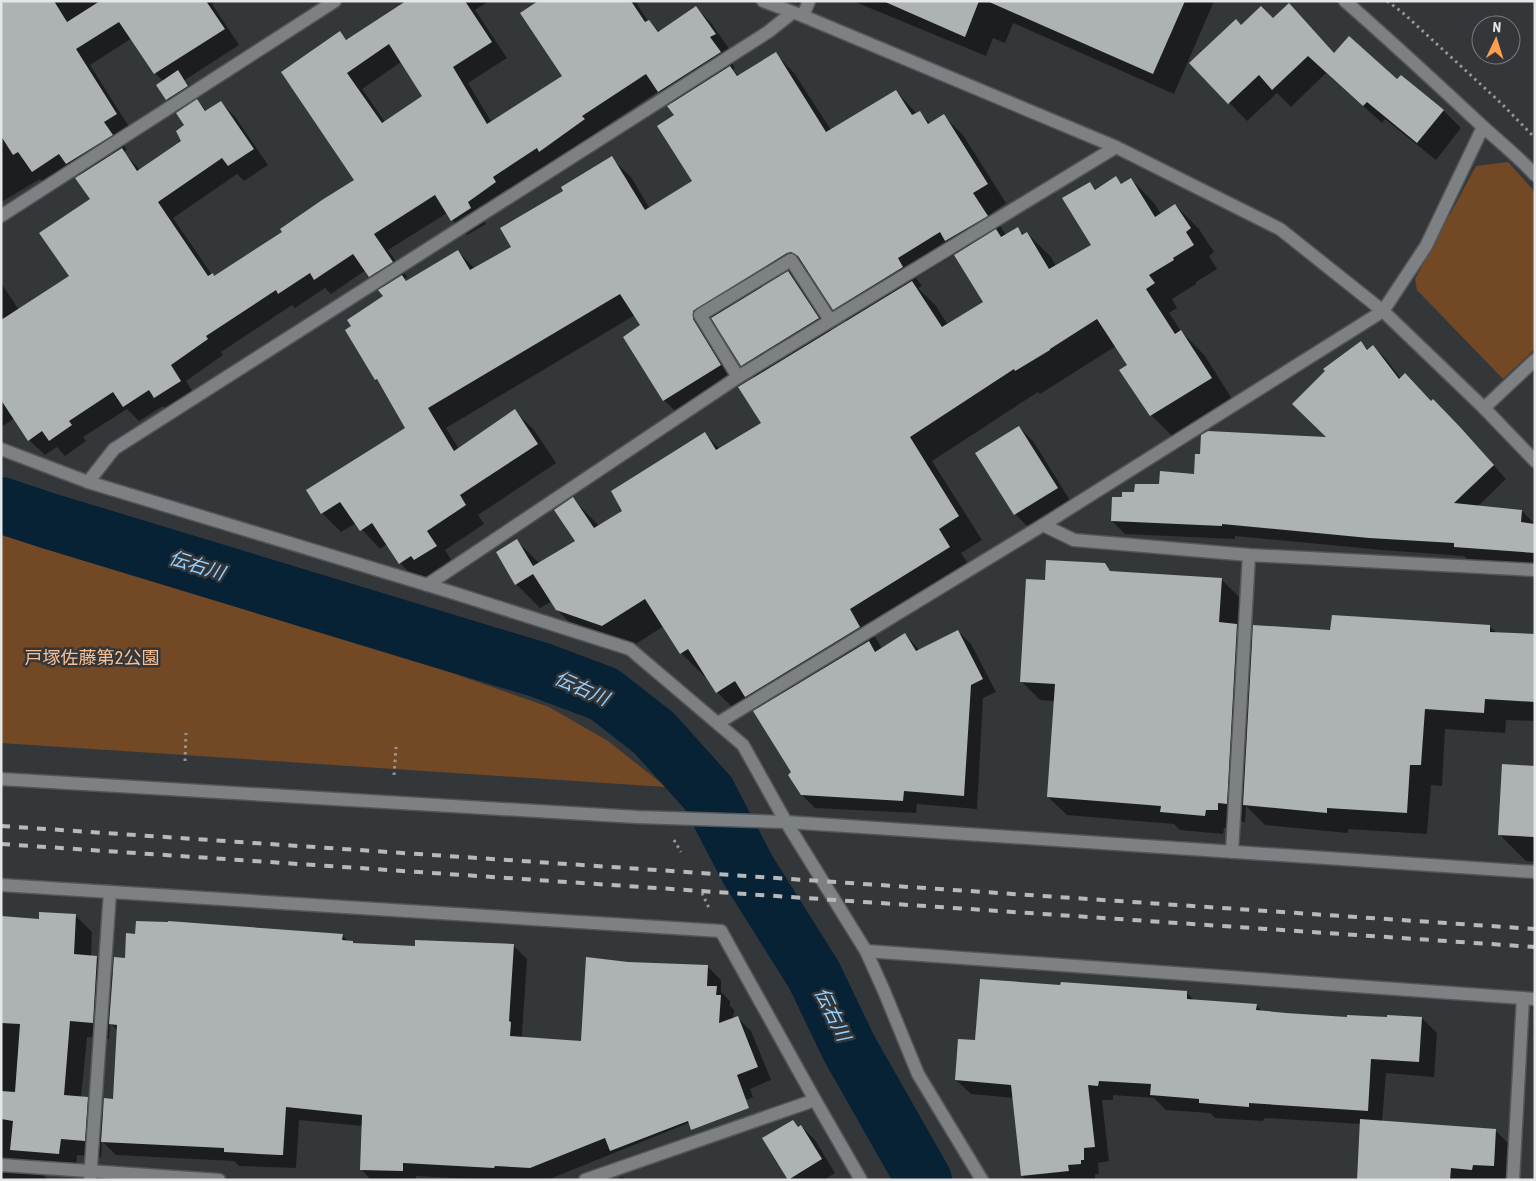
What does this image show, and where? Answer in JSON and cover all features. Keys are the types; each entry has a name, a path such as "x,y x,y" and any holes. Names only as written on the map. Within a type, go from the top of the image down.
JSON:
{"street":[{"path":"1,216 335,1"},
{"path":"763,1 1116,147 1280,229 1383,311 1484,408 1535,462"},
{"path":"88,482 114,449 768,32 798,15 809,1"},
{"path":"1345,1 1525,163 1535,175"},
{"path":"718,723 1043,525 1383,311 1426,246 1483,127"},
{"path":"427,585 738,377 1116,147"},
{"path":"738,377 700,315 792,260 830,320"},
{"path":"1484,408 1535,360"},
{"path":"1,449 88,482 630,649 743,745 786,822 866,952 918,1074 982,1180"},
{"path":"1043,525 1074,540 1249,555 1535,570"},
{"path":"1232,852 1249,555"},
{"path":"1,779 685,818 786,822 1535,872"},
{"path":"1,885 721,931 861,1180"},
{"path":"91,1176 110,892"},
{"path":"866,952 1529,998 1513,1180"},
{"path":"585,1180 815,1100"},
{"path":"1,1165 91,1176 219,1180"}],"path":[{"path":"1387,1 1402,12 1502,104 1535,138"},
{"path":"185,761 186,733"},
{"path":"394,775 396,748"}],"green space":[{"path":"1508,162 1535,192 1535,349 1503,379 1417,290 1415,279 1476,166"},
{"name":"戸塚佐藤第2公園","path":"1,535 452,673 549,707 608,741 666,787 1,743"}],"building":[{"path":"1,1 54,1 67,22 100,1 206,1 225,29 154,74 119,22 76,49 117,114 104,122 113,135 66,164 59,154 32,172 18,152 13,155 1,136"},
{"path":"406,1 465,1 492,42 453,67 487,124 562,76 520,13 538,1 631,1 645,22 649,20 658,32 696,6 716,34 710,37 721,52 658,92 646,74 582,116 585,119 539,152 537,148 493,177 496,182 468,202 471,208 451,221 435,195 374,234 393,262 369,277 353,254 314,280 310,273 278,294 276,290 206,336 208,339 171,365 181,381 154,398 149,390 123,407 113,392 69,421 72,425 49,441 42,431 28,441 1,400 1,320 69,276 39,233 90,199 75,178 122,148 137,171 181,141 176,131 184,125 176,113 197,99 205,111 221,101 254,149 228,166 222,158 158,202 208,276 213,273 214,276 282,232 280,229 354,180 281,72 340,31 346,40","holes":["389,44 422,96 382,123 347,73"]},
{"path":"883,1 979,1 965,37"},
{"path":"987,1 1185,1 1153,74"},
{"path":"1289,3 1334,53 1349,36 1397,79 1401,75 1444,110 1417,143 1367,102 1363,106 1308,56 1272,90 1259,75 1228,104 1189,63 1236,19 1241,25 1261,6 1273,18"},
{"path":"776,52 826,132 896,90 912,115 920,111 928,124 944,114 988,184 973,193 988,216 945,241 940,232 898,258 903,267 833,310 798,256 791,252 787,253 693,311 693,319 721,365 663,401 623,337 640,325 620,294 428,408 454,451 515,409 538,444 460,495 466,505 427,531 437,546 414,560 411,556 399,564 372,523 360,531 340,502 321,514 306,490 405,428 377,379 375,380 345,330 351,326 347,320 383,296 378,290 402,275 406,281 458,250 470,270 511,247 500,228 563,191 561,187 612,156 645,210 692,181 657,126 674,115 667,106 730,66 737,76"},
{"path":"178,70 188,86 166,100 156,85"},
{"path":"1116,176 1121,184 1131,178 1155,217 1175,204 1191,228 1186,232 1194,245 1149,275 1155,283 1146,289 1175,334 1181,330 1212,378 1150,416 1119,370 1127,365 1097,319 1050,350 1015,371 1014,369 910,437 959,516 939,529 950,547 850,609 860,627 745,697 735,681 716,693 688,649 680,654 645,599 602,626 556,610 533,574 515,585 496,552 517,539 533,566 575,541 554,510 573,497 594,528 622,511 611,491 705,432 716,450 761,423 738,387 912,281 942,327 983,302 954,255 996,229 1001,237 1018,227 1022,235 1027,232 1049,269 1091,245 1062,198 1090,182 1095,190"},
{"path":"788,271 819,318 741,366 711,318"},
{"path":"1361,341 1367,350 1373,345 1399,379 1405,373 1431,401 1433,399 1494,465 1454,503 1522,510 1521,522 1535,524 1535,553 1454,547 1454,543 1369,538 1222,524 1222,526 1111,521 1112,497 1122,497 1122,492 1134,492 1135,484 1159,484 1160,471 1194,474 1195,454 1200,454 1201,435 1208,431 1326,437 1292,404 1325,371 1323,369"},
{"path":"1019,426 1058,488 1014,515 975,453"},
{"path":"1046,560 1105,563 1110,571 1222,578 1219,622 1237,624 1227,804 1218,803 1218,810 1206,810 1205,816 1160,812 1161,806 1047,797 1055,684 1020,682 1026,579 1045,580"},
{"path":"1332,615 1490,625 1490,632 1535,634 1535,702 1485,699 1484,713 1425,709 1421,765 1410,765 1407,813 1327,808 1327,813 1243,805 1253,625 1330,630"},
{"path":"958,630 983,679 971,685 964,796 904,791 903,801 801,795 788,775 791,772 753,711 869,641 875,652 905,633 916,651"},
{"path":"1502,764 1535,766 1535,837 1498,835"},
{"path":"39,912 76,914 74,954 97,956 93,1023 70,1021 64,1095 88,1097 85,1141 61,1139 59,1154 10,1150 13,1121 1,1119 1,1091 15,1092 20,1024 1,1023 1,916 39,919"},
{"path":"136,921 168,921 343,934 342,940 353,941 353,943 415,946 415,940 514,944 509,1021 511,1022 510,1036 581,1041 586,957 628,962 708,965 707,986 717,986 716,995 721,995 719,1023 738,1016 758,1067 737,1075 749,1108 691,1130 688,1121 610,1151 605,1138 530,1168 403,1163 403,1171 360,1170 362,1115 286,1107 283,1155 224,1152 224,1148 101,1142 104,1098 113,1099 117,1025 109,1024 114,957 125,958 126,933 135,934"},
{"path":"980,979 1060,985 1061,982 1187,991 1187,999 1257,1004 1256,1010 1286,1013 1347,1017 1347,1015 1387,1017 1387,1015 1422,1017 1419,1062 1371,1059 1368,1111 1249,1103 1249,1107 1199,1103 1199,1099 1150,1095 1151,1084 1099,1081 1098,1086 1088,1085 1095,1147 1084,1148 1084,1160 1081,1160 1081,1164 1068,1165 1069,1171 1021,1176 1011,1085 955,1080 958,1039 975,1040"},
{"path":"1360,1119 1496,1129 1494,1166 1473,1165 1472,1170 1451,1168 1450,1180 1357,1180"},
{"path":"793,1120 798,1127 801,1125 822,1159 788,1180 762,1138"}],"waterway":[{"name":"伝右川","path":"1,505 540,670 604,694 654,733 708,793 748,870 814,975 849,1048 924,1180"},
{"path":"42,539 49,521"}],"railway":[{"path":"1,826 1535,929"},
{"path":"1,844 1535,947"}]}
